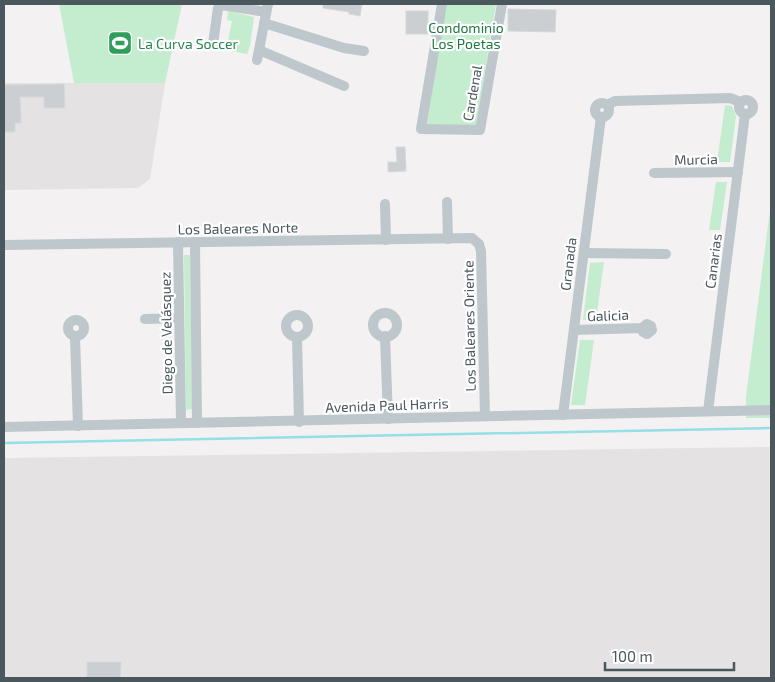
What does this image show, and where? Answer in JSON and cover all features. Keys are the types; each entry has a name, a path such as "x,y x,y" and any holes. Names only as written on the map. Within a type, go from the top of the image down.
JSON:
{"street":[{"name":"Cardenal","path":"442,4 421,129 480,130 502,4"},
{"path":"213,44 218,8 221,5 267,8 258,55 344,86"},
{"path":"264,23 344,48 364,51"},
{"name":"Granada","path":"563,415 601,117 595,113 596,106 603,103 607,105 616,101 730,98 740,102"},
{"name":"Canarias","path":"708,412 745,114 739,108 740,102"},
{"name":"Murcia","path":"654,173 738,172"},
{"path":"447,202 448,240"},
{"path":"385,204 386,240"},
{"name":"Los Baleares Norte","path":"4,245 448,240 472,238"},
{"name":"Los Baleares Oriente","path":"472,238 479,244 481,251 485,416"},
{"name":"Diego de Velásquez","path":"178,242 181,424"},
{"path":"195,242 197,423"},
{"path":"584,253 666,254"},
{"path":"145,319 179,318"},
{"name":"Galicia","path":"574,330 642,328"},
{"path":"385,336 388,419"},
{"path":"76,337 78,426"},
{"path":"297,337 299,422"},
{"name":"Avenida Paul Harris","path":"4,427 299,422 771,410"}],"shaded area":[{"path":"4,83 165,83 150,179 138,188 4,190"},
{"path":"771,447 771,678 4,678 4,458"}],"green space":[{"name":"La Curva Soccer","path":"59,4 182,4 165,83 74,83"},
{"name":"Condominio Los Poetas","path":"446,4 496,4 476,125 427,125"},
{"path":"228,11 254,17 247,54 226,50 232,21 227,20"},
{"path":"725,105 732,106 736,116 730,162 717,162"},
{"path":"716,182 727,182 720,230 709,230"},
{"path":"771,202 771,418 746,418 746,397"},
{"path":"184,255 190,255 192,409 186,410"},
{"path":"604,262 596,320 583,320 590,263"},
{"path":"580,340 594,340 585,405 571,405"}],"building":[{"path":"323,4 362,4 360,16 349,14 349,12 323,8"},
{"path":"508,9 556,10 555,32 508,31"},
{"path":"406,11 428,11 428,34 406,34"},
{"path":"64,84 65,108 44,108 44,97 20,97 21,123 15,123 15,132 4,132 4,85"},
{"path":"396,147 405,147 406,171 388,172 388,162 397,162"},
{"path":"87,662 121,662 120,678 87,678"}],"waterway":[{"path":"4,443 771,428"}],"place":[{"name":"La Curva Soccer","path":"120,43"}]}
